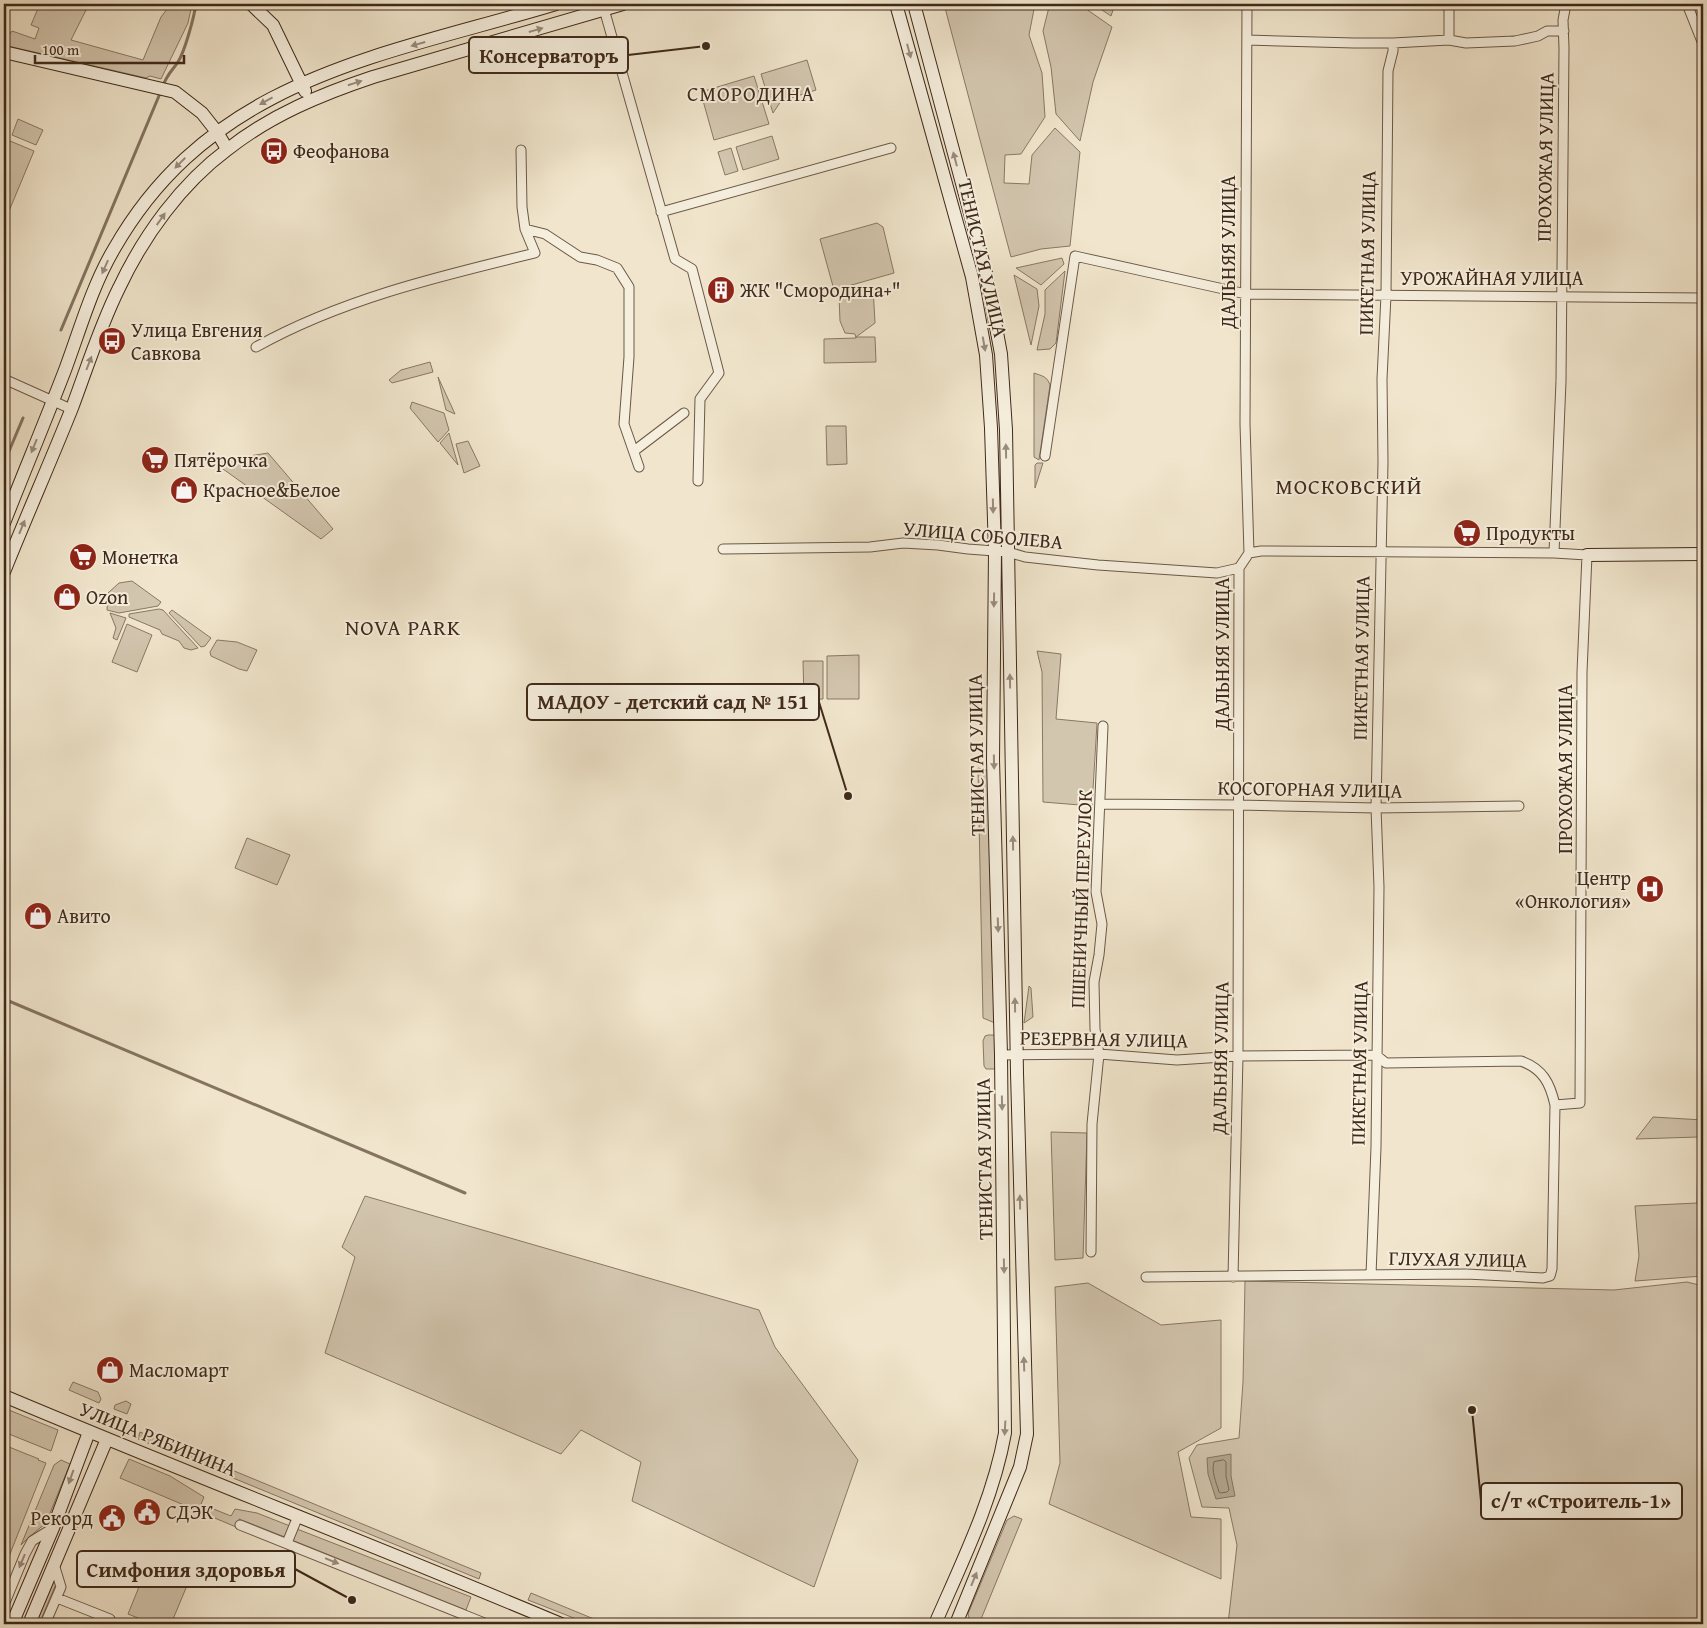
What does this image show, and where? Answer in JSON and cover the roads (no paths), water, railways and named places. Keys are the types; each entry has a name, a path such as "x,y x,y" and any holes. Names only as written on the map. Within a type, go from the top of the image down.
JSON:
{"main road":[{"path":"251,4 273,25 310,100"},
{"path":"4,523 94,292 113,251 147,200 167,176 192,151 240,115 302,83 355,62 556,4"},
{"path":"4,572 119,288 143,245 180,194 227,149 257,129 310,100 373,77 623,4"},
{"name":"ТЕНИСТАЯ УЛИЦА","path":"896,4 972,277 986,355 992,428 995,551 993,760 1001,1055 1005,1433 1001,1457 982,1513 935,1624"},
{"name":"ТЕНИСТАЯ УЛИЦА","path":"914,4 986,273 1001,354 1006,430 1016,1054 1027,1434 1020,1467 956,1624"},
{"path":"4,52 175,92 202,114 217,132 227,149"},
{"path":"1587,555 1703,554"},
{"name":"УЛИЦА РЯБИНИНА","path":"4,1396 561,1624"},
{"path":"12,1624 89,1432"},
{"path":"29,1624 107,1439"}],"street":[{"name":"ДАЛЬНЯЯ УЛИЦА","path":"1233,1277 1238,1056 1239,568 1249,553 1244,424 1247,4"},
{"path":"1449,4 1449,40"},
{"name":"ПРОХОЖАЯ УЛИЦА","path":"1554,553 1561,381 1563,20 1566,4"},
{"path":"1686,4 1703,44"},
{"path":"604,9 674,258 692,268 720,373 700,399 698,481"},
{"path":"1247,40 1393,43 1449,40 1466,43 1515,40 1538,36 1547,31 1564,30"},
{"name":"ПИКЕТНАЯ УЛИЦА","path":"1371,1275 1376,1147 1379,887 1376,808 1383,462 1382,379 1386,295 1388,70 1393,43"},
{"path":"661,212 891,148"},
{"path":"256,347 291,328 359,301 535,253 525,229 522,207 521,150"},
{"path":"525,229 545,234 580,257 597,260 617,268 629,287 629,357 624,424 639,467"},
{"name":"УРОЖАЙНАЯ УЛИЦА","path":"1045,456 1074,256 1246,294 1703,298"},
{"path":"4,379 71,409"},
{"path":"634,451 684,414"},
{"name":"УЛИЦА СОБОЛЕВА","path":"723,549 870,547 903,543 1008,552 1025,557 1098,564 1217,573 1239,568"},
{"path":"1249,553 1261,550 1587,555"},
{"name":"ПРОХОЖАЯ УЛИЦА","path":"1556,1105 1580,1103 1582,672 1587,555"},
{"name":"ПШЕНИЧНЫЙ ПЕРЕУЛОК","path":"1091,1252 1092,1124 1099,1054 1095,1029 1094,982 1102,924 1096,892 1103,726"},
{"name":"КОСОГОРНАЯ УЛИЦА","path":"1101,804 1376,808 1519,806"},
{"name":"РЕЗЕРВНАЯ УЛИЦА","path":"1001,1055 1099,1054 1177,1060 1238,1056 1376,1056 1386,1063 1521,1061 1533,1065"},
{"name":"ГЛУХАЯ УЛИЦА","path":"1146,1277 1466,1274 1543,1278 1550,1276 1552,1269 1556,1105 1552,1090 1533,1065"},
{"path":"287,1543 298,1516"},
{"path":"240,1525 486,1624"},
{"path":"4,1605 32,1541 52,1528"},
{"path":"45,1624 60,1587 54,1564"},
{"path":"57,1598 110,1619"}],"water":[{"path":"1231,1454 1231,1476 1235,1496 1216,1499 1208,1474 1207,1458"}],"waterway":[{"path":"163,86 183,50 196,4"},
{"path":"61,330 161,91"},
{"path":"4,463 23,418"},
{"path":"4,999 465,1193"}],"place":[{"name":"Консерваторъ","path":"706,46"},
{"name":"Феофанова","path":"274,151"},
{"name":"ЖК \"Смородина+\"","path":"721,290"},
{"name":"Улица Евгения Савкова","path":"112,341"},
{"name":"Пятёрочка","path":"155,460"},
{"name":"Красное&Белое","path":"184,490"},
{"name":"Продукты","path":"1467,533"},
{"name":"Монетка","path":"83,557"},
{"name":"Ozon","path":"67,597"},
{"name":"МАДОУ - детский сад № 151","path":"848,796"},
{"name":"Центр «Онкология»","path":"1650,889"},
{"name":"Авито","path":"38,916"},
{"name":"Масломарт","path":"110,1370"},
{"name":"с/т «Строитель-1»","path":"1472,1410"},
{"name":"СДЭК","path":"147,1512"},
{"name":"Рекорд","path":"112,1518"},
{"name":"Симфония здоровья","path":"352,1600"}],"district":[{"name":"СМОРОДИНА","path":"751,94"},
{"name":"МОСКОВСКИЙ","path":"1349,486"},
{"name":"NOVA PARK","path":"403,627"}]}
